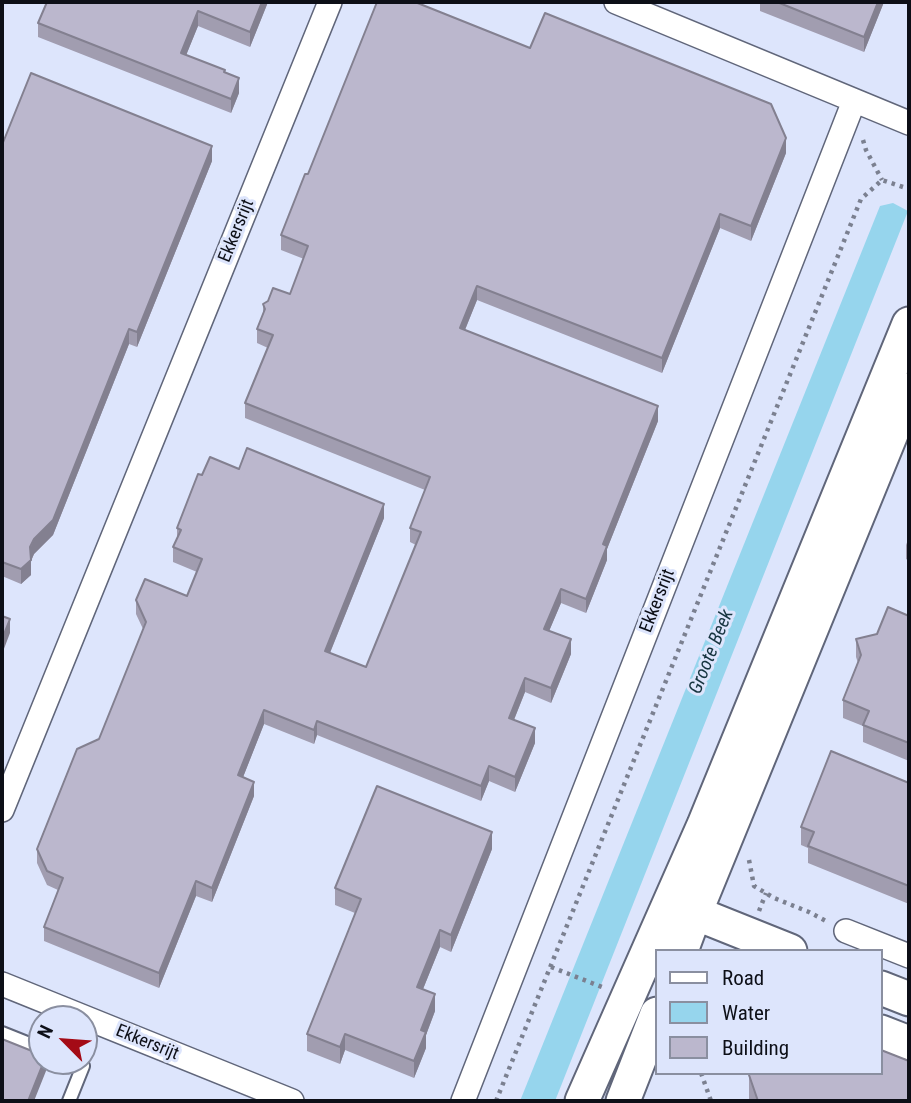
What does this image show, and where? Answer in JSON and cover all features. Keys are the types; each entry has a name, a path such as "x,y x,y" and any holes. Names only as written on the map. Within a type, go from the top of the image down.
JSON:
{"main road":[{"path":"582,1101 704,825 909,324"},
{"path":"681,949 909,390"},
{"path":"663,919 695,913 785,949"},
{"path":"663,919 679,949"},
{"path":"883,989 909,999"},
{"path":"622,1101 656,1016"},
{"path":"883,1033 909,1043"}],"street":[{"name":"Ekkersrijt","path":"2,810 330,2"},
{"path":"616,2 909,123"},
{"name":"Ekkersrijt","path":"463,1101 854,101"},
{"path":"846,931 909,956"},
{"name":"Ekkersrijt","path":"2,984 292,1101"}],"lane":[{"path":"2,1033 28,1043"},
{"path":"69,1101 79,1075"}],"path":[{"path":"496,1101 861,198 882,180 909,189"},
{"path":"750,851 748,860 754,886 846,931"},
{"path":"551,967 607,988"},
{"path":"702,1075 711,1101"}],"water":[{"name":"Groote Beek","path":"893,203 908,211 555,1101 520,1101 880,206"}],"building":[{"path":"47,2 262,2 250,32 198,11 181,53 239,78 231,99 38,23"},
{"path":"377,2 415,2 530,48 545,13 771,104 786,138 751,226 720,214 662,358 477,286 460,328 658,406 603,544 607,546 586,599 561,589 544,629 571,639 551,688 525,678 509,718 535,728 515,777 489,766 481,786 317,721 314,730 264,710 238,775 254,782 212,888 196,881 159,973 44,927 63,878 47,871 37,849 77,749 99,739 146,622 136,600 145,579 187,596 202,559 173,547 181,530 177,528 198,474 202,475 210,457 239,469 247,448 384,504 325,651 366,667 421,532 410,528 430,477 245,403 273,335 257,329 265,309 263,304 268,301 273,288 290,294 308,246 281,235"},
{"path":"777,2 878,2 864,37"},
{"path":"31,73 212,146 137,332 129,329 53,520 34,539 30,547 31,560 21,569 2,562 2,145"},
{"path":"888,607 909,616 909,743 863,725 869,711 843,700 861,655 856,639 877,634"},
{"path":"2,616 10,619 2,639"},
{"path":"831,751 909,783 909,886 808,846 814,832 801,827"},
{"path":"377,786 492,832 451,935 440,930 417,987 435,994 421,1030 426,1032 414,1061 345,1034 340,1047 307,1034 361,899 335,888"},
{"path":"2,1039 28,1049 28,1075 38,1075 28,1101 2,1101"},
{"path":"883,1051 909,1061 909,1101 758,1101 749,1075 883,1075"}]}
